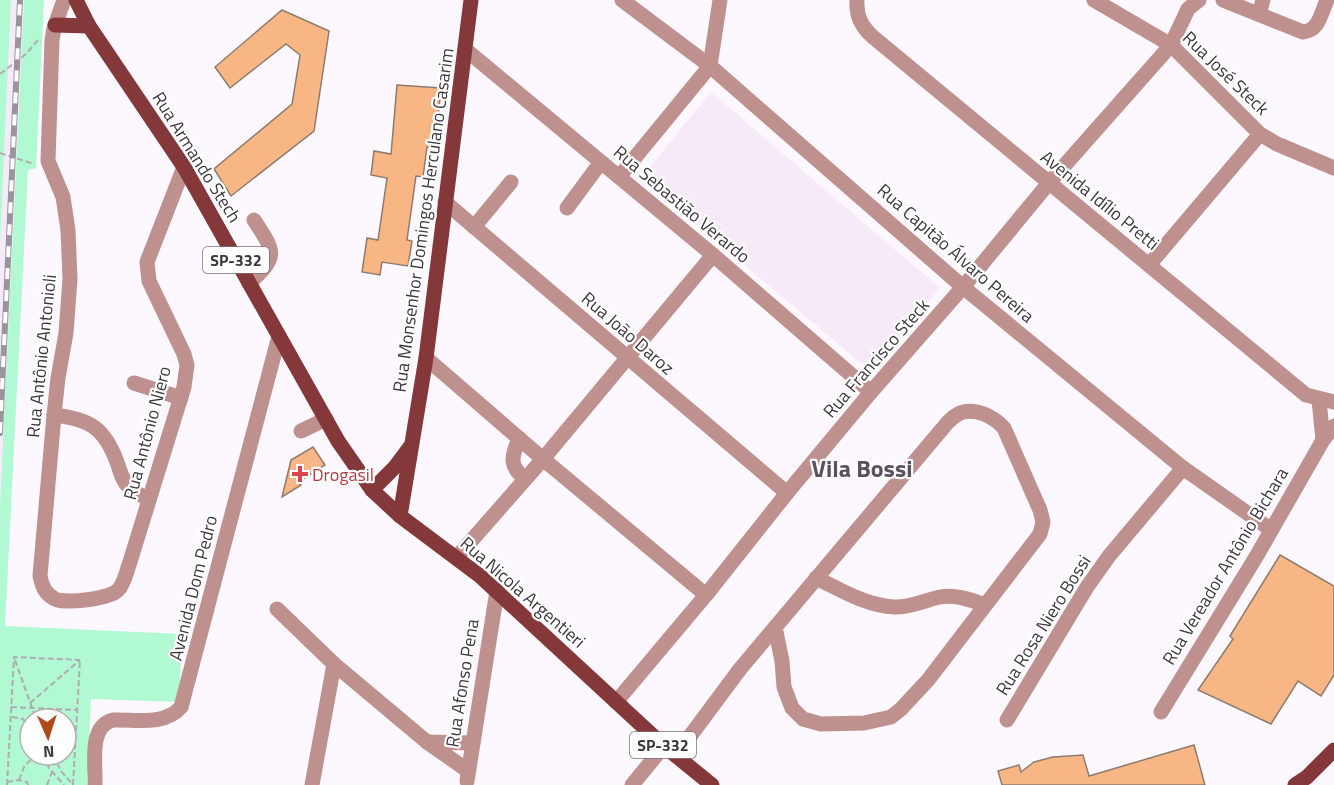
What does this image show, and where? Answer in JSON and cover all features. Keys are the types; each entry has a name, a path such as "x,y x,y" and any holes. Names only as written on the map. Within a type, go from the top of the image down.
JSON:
{"main road":[{"name":"Rua Armando Stech","path":"76,0 89,26 184,167 326,419 372,490 400,516"},
{"name":"Rua Monsenhor Domingos Herculano Casarim","path":"400,516 426,358 471,0"},
{"path":"54,26 89,26"},
{"name":"Rua Monsenhor Domingos Herculano Casarim","path":"372,490 395,467 411,444"},
{"name":"Rua Nicola Argentieri","path":"400,516 457,557 497,591 616,702"},
{"name":"SP-332","path":"616,702 712,785"},
{"path":"1295,785 1307,777 1334,750"}],"street":[{"name":"Rua Antônio Antonioli","path":"62,601 47,593 42,587 40,576 54,415 66,333 70,279 68,230 63,196 50,168 47,149 54,26 63,0"},
{"name":"Rua Capitão Álvaro Pereira","path":"622,0 710,66 963,287 1183,468 1270,529"},
{"path":"619,177 710,66 720,0"},
{"name":"Rua Francisco Steck","path":"616,702 871,392 963,287 1048,184 1171,45 1188,9 1199,0"},
{"path":"1223,0 1261,7 1303,32 1310,32 1315,28 1327,0"},
{"name":"Rua José Steck","path":"1099,1 1171,45 1260,134 1277,144 1334,168"},
{"name":"Avenida Idílio Pretti","path":"859,4 866,31 1048,184 1306,395 1327,401"},
{"name":"Rua Sebastião Verardo","path":"465,49 713,255 871,392"},
{"path":"1149,265 1260,134"},
{"path":"567,208 601,162"},
{"name":"Rua Antônio Niero","path":"62,601 107,597 119,589 129,565 181,398 187,365 184,354 149,281 147,262 184,167"},
{"path":"474,227 511,182"},
{"name":"Rua João Daroz","path":"445,202 787,493"},
{"path":"249,283 266,268 271,247 254,220"},
{"path":"457,557 543,459 713,255"},
{"name":"Avenida Dom Pedro","path":"95,785 96,742 101,726 113,720 162,720 176,713 181,707 279,336"},
{"path":"426,358 706,595"},
{"path":"134,383 181,398"},
{"path":"1323,440 1327,401"},
{"path":"632,785 670,750 948,422 960,413 971,411 998,420 1004,428 1040,510 1043,522 1040,534 927,680 901,709 891,717 864,723 821,724 803,719 792,708 784,687 782,661 775,627"},
{"path":"54,415 75,417 98,429 112,449 130,489 149,499"},
{"path":"301,431 326,419"},
{"name":"Rua Vereador Antônio Bichara","path":"1161,712 1323,440 1334,426"},
{"path":"519,438 514,451 513,465 525,479"},
{"name":"Rua Rosa Niero Bossi","path":"1007,720 1087,586 1109,556 1183,468"},
{"path":"816,578 864,601 894,607 942,596 966,598 985,605"},
{"name":"Rua Afonso Pena","path":"468,780 497,591"},
{"path":"277,609 334,664 428,742 468,780"},
{"path":"312,785 334,664"},
{"path":"428,742 472,743"}],"path":[{"path":"0,74 17,62 36,41 54,26"},
{"path":"0,153 50,168"},
{"path":"14,657 80,660"},
{"path":"14,657 32,707"},
{"path":"14,657 7,784 19,780 28,785"},
{"path":"30,703 80,660"},
{"path":"77,707 80,660"},
{"path":"11,706 22,707"},
{"path":"11,717 18,718"},
{"path":"19,780 24,767"},
{"path":"49,767 64,785"},
{"path":"59,767 73,785"},
{"path":"73,785 74,767"},
{"path":"47,785 52,772"}],"shaded area":[{"path":"11,0 24,0 0,505 0,243"},
{"path":"711,92 940,288 878,363 861,363 641,178"}],"green space":[{"path":"0,0 11,0 0,243"},
{"path":"24,0 44,0 36,168 28,170 5,626 182,634 179,702 91,699 87,785 0,785 0,505"}],"building":[{"path":"282,10 329,31 314,131 231,196 214,169 292,104 300,55 286,44 230,88 215,67"},
{"path":"397,85 441,88 435,148 427,147 423,177 416,176 407,240 412,241 408,266 382,262 380,275 362,272 367,238 378,240 387,178 371,175 374,151 391,154"},
{"name":"Drogasil","path":"313,447 325,465 298,482 301,485 282,497 291,460"},
{"path":"1280,555 1334,586 1334,675 1321,696 1298,681 1271,724 1198,690 1233,639 1230,636"},
{"path":"1194,745 1205,785 1002,785 998,771 1019,765 1021,772 1034,762 1053,757 1083,755 1089,776"}],"railway":[{"path":"0,433 20,0"}],"place":[{"name":"Drogasil","path":"300,474"}],"district":[{"name":"Vila Bossi","path":"862,468"}]}
